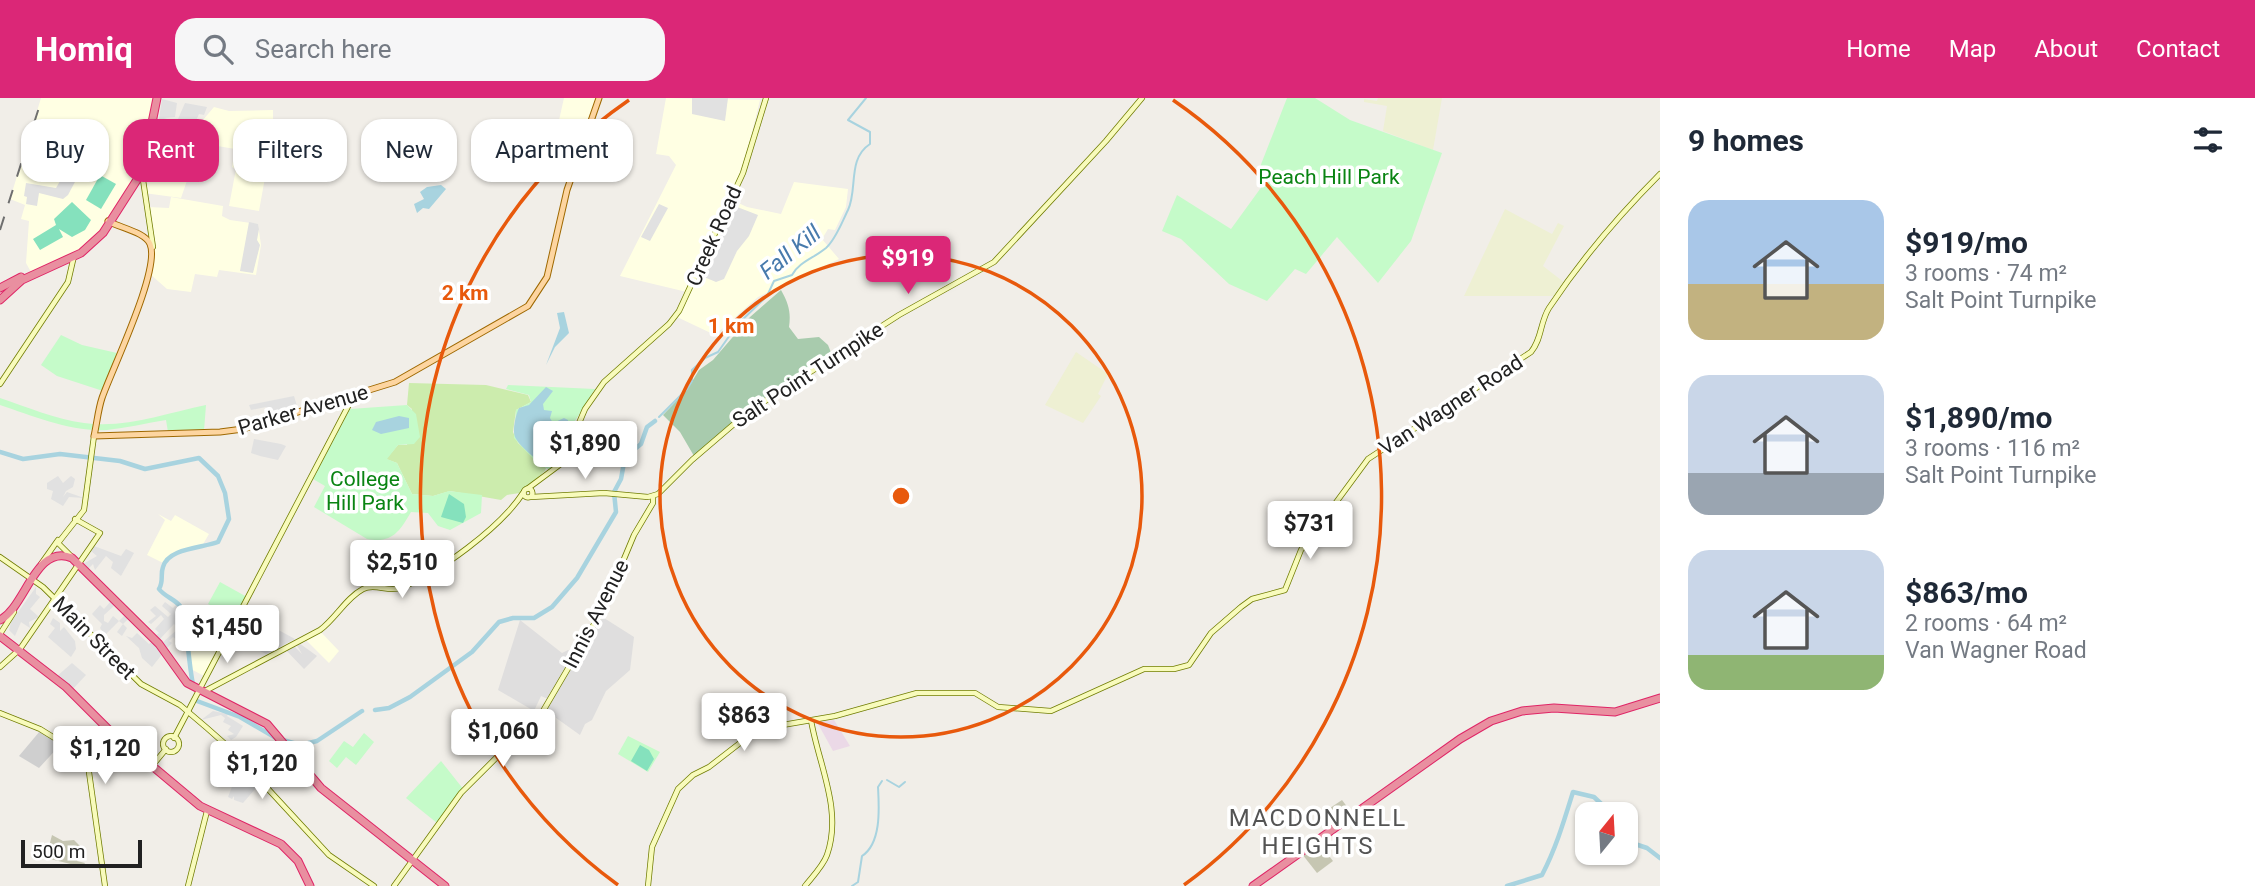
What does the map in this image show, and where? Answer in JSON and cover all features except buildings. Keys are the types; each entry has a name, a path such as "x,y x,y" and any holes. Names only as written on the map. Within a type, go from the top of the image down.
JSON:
{"highway":[{"path":"151,119 155,98"},
{"path":"103,233 134,182"},
{"path":"0,288 74,255 109,223"},
{"path":"0,298 25,278 74,255 111,228 117,230"},
{"path":"0,298 24,276"},
{"path":"0,621 19,602 38,571 54,556 66,556 77,563 159,643 189,685 262,721 282,740 312,779 445,886"},
{"path":"0,635 64,685 152,766 207,811 270,837 292,854 310,886"},
{"path":"1253,886 1468,733 1491,721 1544,708 1624,711 1660,698"},
{"path":"1253,886 1262,883 1266,886"}],"main road":[{"name":"Parker Avenue","path":"94,436 226,432 385,386 423,368 515,315 538,294 548,274 575,165 599,98"},
{"path":"109,223 117,230 145,238"},
{"path":"94,436 102,398 142,294 151,254 145,238 109,223"}],"street":[{"name":"Salt Point Turnpike","path":"653,496 751,410 899,315 994,262 1142,98"},
{"name":"Creek Road","path":"204,691 320,629 362,589 397,589 436,569 501,519 564,459 584,411 598,390 679,311 743,173 765,99"},
{"name":"Van Wagner Road","path":"648,886 654,842 676,792 693,775 709,767 749,736 771,727 848,712 912,694 944,692 978,694 998,707 1051,711 1144,669 1174,669 1191,664 1210,633 1241,607 1252,599 1285,590 1301,550 1371,456 1394,444 1478,384 1503,373 1531,352 1539,339 1547,312 1566,284 1632,202 1660,174"},
{"path":"144,182 151,254"},
{"path":"145,238 148,225"},
{"path":"0,384 68,282 74,255"},
{"path":"174,738 193,701 204,691 206,679 355,393"},
{"path":"83,524 94,436"},
{"path":"651,507 668,485"},
{"path":"530,493 653,496"},
{"name":"Innis Avenue","path":"394,886 464,790 543,711 600,616 634,535 651,507 653,496"},
{"path":"643,497 650,500 651,507"},
{"path":"38,571 84,509"},
{"path":"0,667 19,651 100,533 76,519"},
{"path":"58,542 77,563"},
{"name":"Main Street","path":"0,557 55,598 139,682 188,711 233,751 329,855 374,886"},
{"path":"0,635 19,602"},
{"path":"206,679 208,686 217,686"},
{"path":"0,713 40,729 82,754 89,766 106,886"},
{"path":"805,886 825,859 830,835 827,780 811,720"},
{"path":"168,736 179,743 172,752 166,749 163,741 168,736"},
{"path":"152,766 166,749"},
{"path":"188,886 207,811"}],"shaded area":[{"path":"41,98 157,98 153,119 123,119 123,182 136,182 97,236 82,249 31,272 26,263 29,221 21,219 25,205 10,199 21,163 21,182 109,182 109,119 35,119"},
{"path":"564,98 598,98 590,119 559,119"},
{"path":"666,98 760,100 744,165 730,199 747,207 781,214 794,182 848,189 846,207 835,230 828,229 822,239 839,259 758,297 715,335 677,317 691,293 620,276 676,165 669,156 656,154"},
{"path":"692,98 728,98 725,121 692,114"},
{"path":"1378,98 1442,98 1433,150 1383,131 1387,106 1364,102 1364,99 1377,101"},
{"path":"162,99 177,103 175,117 159,119"},
{"path":"185,103 207,107 204,115 199,114 197,119 178,119"},
{"path":"214,107 229,111 273,110 273,119 233,119 233,149 219,146 219,119 204,119"},
{"path":"60,182 75,182 63,199 39,193 37,206 26,204 26,183 56,188"},
{"path":"143,182 187,182 181,198 144,193"},
{"path":"234,182 264,182 259,211 229,206"},
{"path":"171,197 223,206 222,216 230,220 258,224 261,245 256,275 219,270 217,277 195,274 191,292 167,289 150,274 155,248 148,207 169,208"},
{"path":"659,204 668,208 650,241 641,237"},
{"path":"732,205 758,215 724,279 716,282 704,277"},
{"path":"1505,209 1552,234 1558,223 1564,226 1543,266 1565,283 1555,296 1464,296"},
{"path":"249,222 258,224 259,229 257,240 260,245 253,273 240,271"},
{"path":"781,290 789,308 789,327 798,339 819,337 828,345 832,355 752,407 694,456 680,432 663,415 687,390 699,370 713,360 750,317"},
{"path":"1076,352 1108,374 1098,394 1101,396 1083,423 1045,405"},
{"path":"294,396 297,406 284,409 285,413 271,416 266,407 251,410 249,405"},
{"path":"254,439 286,446 278,460 251,453"},
{"path":"58,476 63,483 71,476 75,479 73,487 66,491 63,497 67,492 84,498 69,497 63,506 51,499 53,491 47,489 47,483"},
{"path":"158,514 171,521 175,515 209,534 202,546 174,553 163,563 147,555 165,520"},
{"path":"94,546 121,556 126,549 134,553 121,576 111,568 113,562 106,556 95,570 93,564 88,569 83,564 97,556 91,551"},
{"path":"36,587 36,594 40,597 30,609 39,617 29,622 30,628 21,622 15,636 9,630 11,622"},
{"path":"112,600 116,604 104,615 104,621 108,623 113,616 119,621 105,635 100,628 102,624 92,614 100,605 104,609"},
{"path":"165,602 173,608 176,605 180,608 184,627 176,639 173,637 169,641 172,643 167,648 162,643 179,628 174,624 159,640 155,636 159,633 155,629 164,619 161,615 151,624 148,622 156,616 150,610 155,606 168,617 171,614 162,606"},
{"path":"126,614 130,617 123,624 119,621"},
{"path":"53,618 60,623 60,631 64,627 75,641 76,649 71,657 48,637 55,628 50,624"},
{"path":"604,618 634,637 630,670 606,691 592,720 585,724 580,735 545,710 599,620"},
{"path":"520,620 562,653 568,650 574,655 548,699 541,696 534,711 498,690"},
{"path":"123,624 127,628 122,636 117,632"},
{"path":"194,626 198,628 195,634 219,648 204,676 191,669 188,652 178,643"},
{"path":"271,626 295,639 266,654 258,650"},
{"path":"320,631 339,651 329,663 306,640"},
{"path":"137,633 149,644 153,641 163,653 152,667 142,658 139,648 126,636 132,638"},
{"path":"299,643 317,656 304,669 284,648 293,645 302,654 296,644"},
{"path":"72,663 86,675 72,690 56,677"},
{"path":"213,711 228,714 227,716 243,726 236,737 231,740 227,736 234,734 228,730 231,726 223,722 225,718 221,715 201,720"},
{"path":"834,720 850,746 833,751 817,722"},
{"path":"40,731 61,744 39,768 19,756"},
{"path":"251,773 255,777 246,784 249,787 252,784 256,788 243,803 234,800 234,796 232,799 228,797 233,784 236,786"},
{"path":"1342,800 1351,812 1333,823 1324,812"},
{"path":"52,835 63,841 74,840 83,849 77,861 85,863 83,867 46,858"},
{"path":"1318,842 1333,861 1317,873 1302,854"}],"green space":[{"name":"Peach Hill Park","path":"1287,98 1315,98 1350,120 1442,153 1411,241 1378,283 1337,237 1306,274 1295,269 1267,301 1229,284 1181,239 1162,231 1177,195 1231,229 1268,178 1258,172"},
{"path":"109,180 116,184 101,209 86,200 96,182"},
{"path":"72,202 91,220 85,230 72,237 59,229 63,237 40,250 33,239 56,225 54,219"},
{"path":"61,335 82,345 117,353 103,391 57,376 41,365"},
{"path":"409,383 486,385 528,395 531,402 516,410 513,432 518,443 546,468 545,471 520,493 507,495 501,500 450,491 433,496 412,494 397,463 386,459 398,445 407,445 412,409 407,405"},
{"path":"508,385 595,389 575,421 563,459 551,471 535,461 514,438 516,410 531,402 529,395 506,389"},
{"path":"0,398 62,419 99,424 130,422 206,405 204,431 168,432 166,420 107,430 80,428 0,405"},
{"name":"College Hill Park","path":"407,405 416,414 420,437 414,444 398,445 387,459 397,463 412,494 433,496 449,491 482,495 481,513 450,530 438,526 428,513 411,512 403,525 389,538 367,539 314,507 325,486 313,479 350,409"},
{"path":"449,494 464,504 466,517 463,523 441,517"},
{"path":"220,582 247,597 236,617 208,604"},
{"path":"364,733 374,742 356,765 346,757 337,768 329,761 344,741 353,747"},
{"path":"628,736 660,752 648,772 618,754"},
{"path":"640,745 649,750 654,759 647,771 631,761"},
{"path":"441,761 464,790 437,823 406,798"}],"water":[{"path":"441,185 446,189 429,209 423,208 417,213 414,204 424,199 420,192 427,187"},
{"path":"564,312 569,333 555,347 546,365 560,328 557,313"},
{"path":"546,387 553,391 543,404 544,410 552,411 550,418 553,423 564,418 568,420 569,427 562,435 562,457 551,466 526,450 517,441 514,430 519,408 529,405"},
{"path":"399,416 409,418 409,428 381,434 372,430 376,422"}],"waterway":[{"name":"Fall Kill","path":"659,417 687,389 692,381 692,370 705,358 718,352 737,325 767,296 774,281 792,275 833,240 851,202 858,158 870,144 870,132 848,120 866,98"},
{"path":"375,710 389,708 410,697 472,652 499,622 513,618 534,618 552,607 577,578 616,512 614,492 621,479 625,457 641,444 647,427 655,421"},
{"path":"0,452 23,459 60,454 120,461 145,469 199,458 218,476 225,493 229,519 218,542 171,556 163,567 159,589 179,604 183,612 193,684"},
{"path":"197,701 240,717 276,738 300,745 317,741 362,711"},
{"path":"887,780 899,787 905,782"},
{"path":"852,886 858,882 862,856 873,842 876,833 879,814 878,787 882,781"},
{"path":"1507,886 1542,875 1556,845 1573,792 1594,797 1599,802"},
{"path":"1638,845 1660,858"}],"railway":[{"path":"0,230 42,98"}],"district":[{"name":"MACDONNELL HEIGHTS","path":"1318,832"}]}
